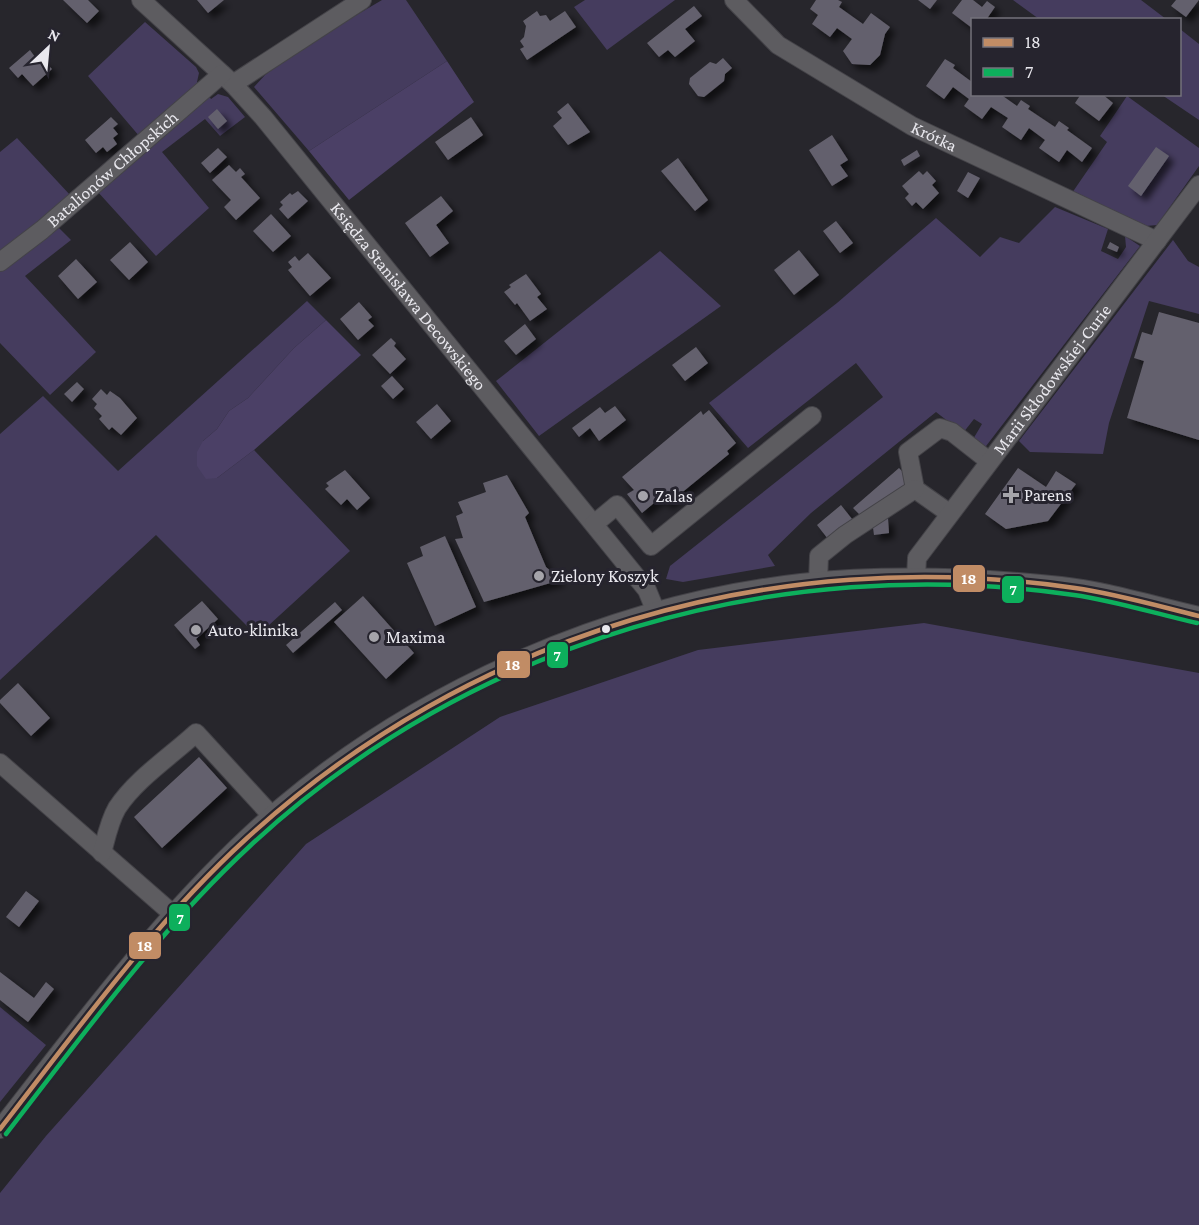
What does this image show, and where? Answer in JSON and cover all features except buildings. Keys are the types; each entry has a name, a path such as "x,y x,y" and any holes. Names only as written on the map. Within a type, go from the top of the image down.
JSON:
{"street":[{"name":"Księdza Stanisława Decowskiego","path":"141,0 228,79 310,172 647,590 656,612"},
{"name":"Batalionów Chłopskich","path":"0,262 228,79 362,0"},
{"name":"Krótka","path":"734,0 778,45 912,126 1157,241"},
{"name":"Marii Skłodowskiej-Curie","path":"916,577 916,558 1199,185"},
{"path":"594,524 617,505 651,546 812,416"},
{"path":"949,513 915,489 908,452 940,428 952,432 989,461"},
{"path":"818,582 819,556 845,535 915,489"},
{"path":"0,1129 174,915 224,861 272,816 338,763 441,699 557,644 656,612 741,593 818,582 916,577 1064,587 1199,616"},
{"path":"102,853 108,829 117,808 133,790 196,733 272,816"},
{"path":"0,763 174,915"}],"shaded area":[{"path":"382,0 406,0 447,61 309,151 254,87 281,63 282,59"},
{"path":"585,0 675,0 607,50 574,7"},
{"path":"1013,0 1141,0 1165,18 1038,18"},
{"path":"145,22 196,67 199,73 197,82 199,85 140,137 88,76"},
{"path":"1181,30 1199,44 1199,120 1163,96 1181,96"},
{"path":"447,61 474,102 349,200 309,151"},
{"path":"218,94 228,97 245,117 220,136 205,119 162,152 209,208 156,256 97,191 209,96 211,99"},
{"path":"1127,96 1199,148 1199,166 1157,225 1146,226 1072,193 1107,142 1100,136"},
{"path":"17,138 71,196 0,253 0,152"},
{"path":"1055,207 1108,229 1101,251 1118,259 1126,247 1125,236 1140,246 983,450 972,441 982,424 974,419 963,433 936,412 811,513 768,555 775,566 683,582 666,579 670,566 883,397 856,363 748,448 709,403 837,303 936,218 980,257 1000,237 1019,243"},
{"path":"55,224 71,240 25,276 96,352 50,395 0,343 0,267"},
{"path":"1173,240 1188,261 1199,267 1199,314 1149,301 1109,423 1103,454 1030,452 1019,441"},
{"path":"660,251 721,306 539,436 496,381"},
{"path":"307,301 326,320 294,348 248,398 229,411 217,429 203,441 217,478 254,450 350,551 257,636 156,535 0,680 0,434 43,396 118,471"},
{"path":"326,320 361,355 254,450 217,478 206,479 197,466 197,452 203,441 217,429 229,411 248,398 294,348"},
{"path":"924,623 1199,673 1199,1225 0,1225 0,1193 46,1136 306,844 500,717 698,650"},
{"path":"0,1007 46,1045 0,1102"}],"transit line":[{"name":"18","path":"0,1129 117,978 179,906 246,839 334,767 428,707 528,657 632,620 740,594 850,580 962,578 1075,588 1199,616"},
{"name":"7","path":"6,1134 153,948 217,878 251,845 337,774 431,714 530,665 634,627 741,601 851,587 962,585 1074,595 1197,623"}],"place":[{"name":"Parens","path":"1011,495"},
{"name":"Zalas","path":"643,496"},
{"name":"Zielony Koszyk","path":"539,576"},
{"name":"Auto-klinika","path":"196,630"},
{"name":"Maxima","path":"374,637"}]}
